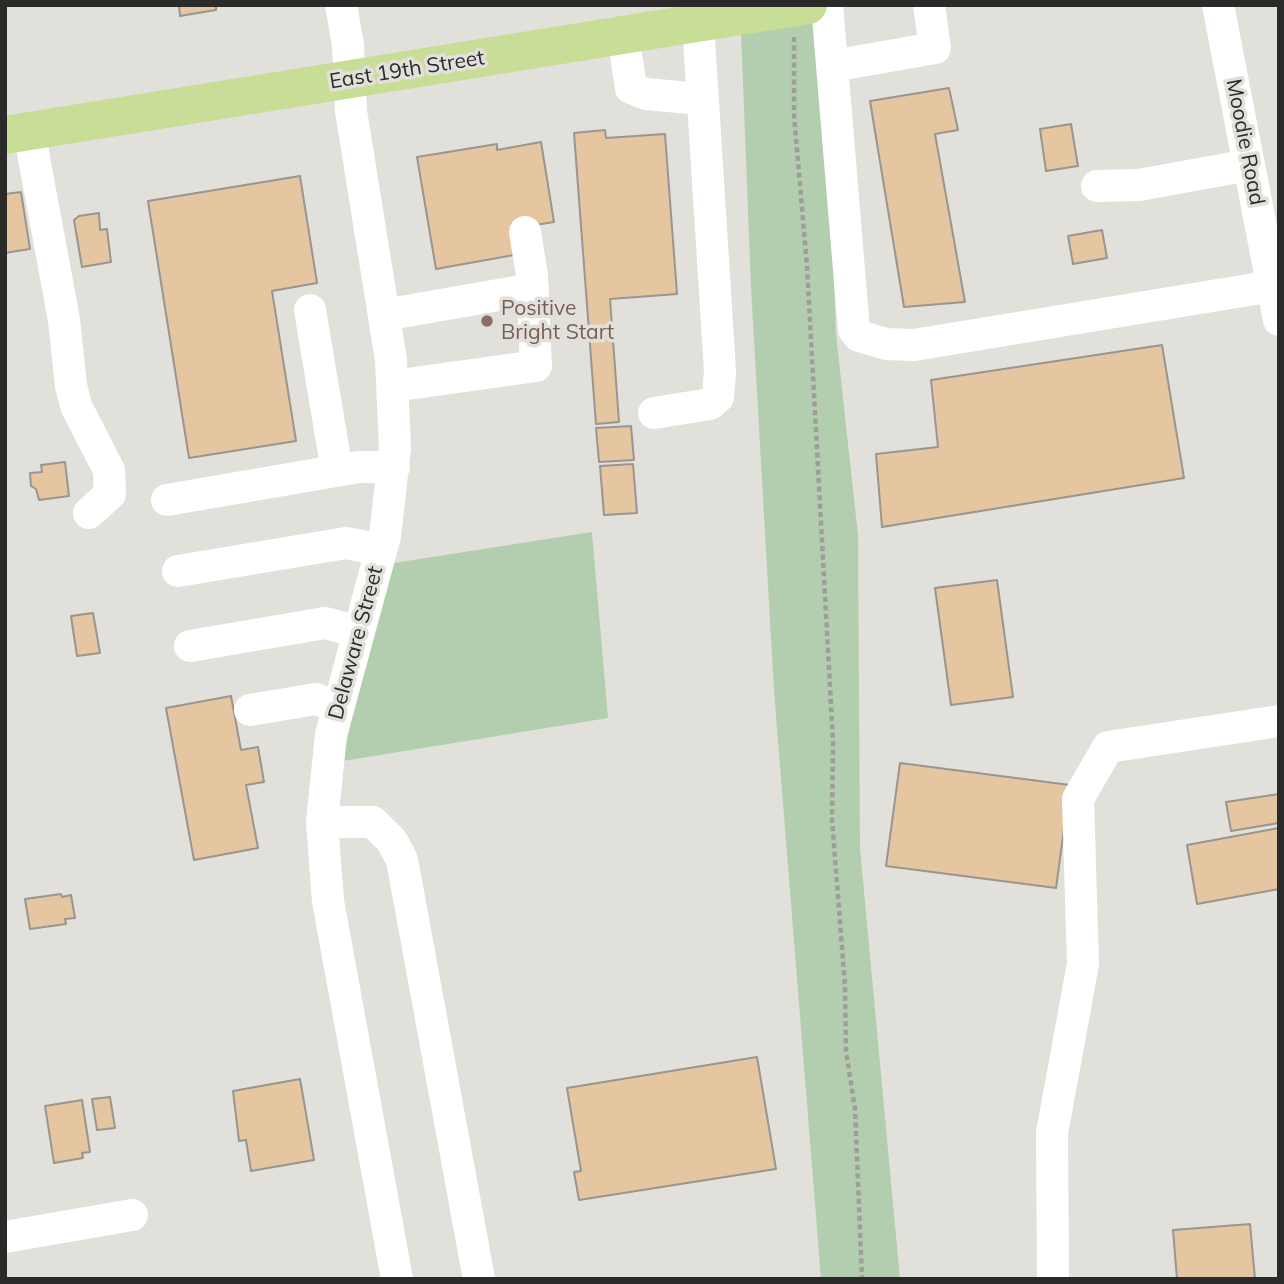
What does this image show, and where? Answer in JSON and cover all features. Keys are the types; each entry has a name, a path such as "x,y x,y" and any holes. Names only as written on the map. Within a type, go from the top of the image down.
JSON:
{"main road":[{"name":"East 19th Street","path":"17,133 698,23 801,17"}],"street":[{"name":"Delaware Street","path":"341,5 348,45 351,111 393,386 394,467 381,550 338,708 325,771 322,822 328,901 397,1279"},
{"path":"827,5 854,330 859,336 886,344 915,345 1273,286"},
{"path":"832,66 935,48 929,5"},
{"name":"Moodie Road","path":"1218,5 1279,320"},
{"path":"654,413 710,404 718,397 720,371 698,23"},
{"path":"623,35 631,88 646,94 701,99"},
{"path":"17,133 64,320 71,386 77,408 109,470 110,494 89,513"},
{"path":"1097,186 1139,186 1249,165"},
{"path":"393,386 436,383 536,366 533,289 525,232"},
{"path":"384,315 533,289"},
{"path":"310,310 337,471"},
{"path":"167,500 359,467 394,467"},
{"path":"178,571 346,543 381,550"},
{"path":"190,646 325,623 359,632"},
{"path":"250,710 316,699 338,708"},
{"path":"1053,1279 1052,1133 1083,964 1078,799 1108,747 1279,721"},
{"path":"322,822 373,822 392,841 402,860 479,1279"},
{"path":"5,1237 132,1215"}],"path":[{"path":"801,17 794,116 806,252 833,742 835,859 845,986 846,1051 855,1109 862,1279"}],"green space":[{"path":"824,5 836,334 858,535 860,848 900,1279 821,1279 774,691 751,287 741,33"},
{"path":"592,532 608,718 343,761 352,715 394,563"}],"building":[{"path":"179,5 216,5 216,10 180,16"},
{"path":"949,88 958,130 935,134 965,302 904,307 870,101"},
{"path":"1071,124 1078,166 1046,171 1040,129"},
{"path":"605,130 606,138 665,134 677,294 610,299 619,422 596,424 574,133"},
{"path":"541,142 554,222 510,229 514,255 436,269 417,157 497,144 497,150"},
{"path":"300,176 317,283 272,291 296,441 189,458 148,201"},
{"path":"21,192 30,249 5,253 5,194"},
{"path":"99,213 100,230 107,229 111,262 82,267 74,220 79,216"},
{"path":"1102,230 1107,258 1073,264 1068,236"},
{"path":"1162,345 1184,478 882,527 876,454 938,447 931,380"},
{"path":"631,426 634,460 599,462 596,428"},
{"path":"65,462 69,496 39,500 36,489 31,486 30,473 42,472 41,465"},
{"path":"633,464 637,513 604,515 600,466"},
{"path":"997,580 1013,697 951,705 935,588"},
{"path":"93,613 100,653 77,656 71,616"},
{"path":"231,696 241,750 258,747 264,782 246,785 258,848 194,860 166,708"},
{"path":"900,763 1070,785 1056,888 886,866"},
{"path":"1279,794 1279,823 1231,831 1226,802"},
{"path":"1279,828 1279,889 1197,904 1187,845"},
{"path":"61,894 62,897 71,895 75,918 65,919 66,924 30,929 25,899"},
{"path":"757,1057 776,1169 579,1200 574,1172 581,1171 567,1088"},
{"path":"300,1079 314,1160 251,1171 246,1140 239,1141 233,1091"},
{"path":"110,1097 115,1128 97,1130 92,1099"},
{"path":"82,1100 90,1152 82,1153 83,1158 54,1163 45,1106"},
{"path":"1250,1224 1255,1279 1177,1279 1173,1230"}],"place":[{"name":"Positive Bright Start","path":"487,321"}]}
